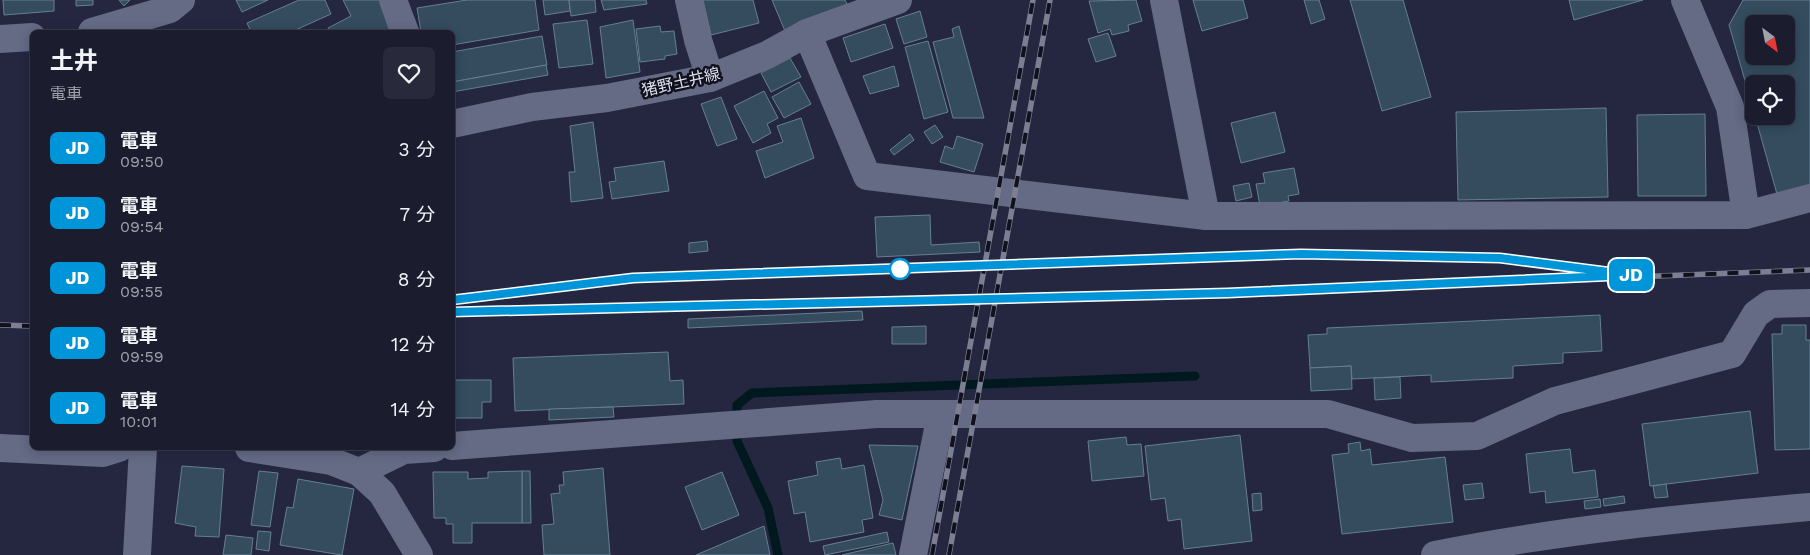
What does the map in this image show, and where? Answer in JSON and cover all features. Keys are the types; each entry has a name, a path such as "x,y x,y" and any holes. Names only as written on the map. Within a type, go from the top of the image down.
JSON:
{"street":[{"path":"99,30 170,9 182,0"},
{"path":"393,0 404,30"},
{"path":"689,0 698,40 710,78"},
{"name":"猪野土井線","path":"455,123 532,107 608,98 710,78 767,54 808,33 898,0"},
{"path":"1164,0 1206,216"},
{"path":"1685,0 1730,107 1746,215"},
{"path":"808,33 867,176 1206,216 1746,215 1810,198"},
{"path":"0,39 30,37"},
{"path":"455,446 877,414 1328,414 1412,438 1477,436 1555,401 1732,354 1756,314 1770,304 1810,303"},
{"path":"913,555 940,414"},
{"path":"0,448 30,449"},
{"path":"41,450 102,453 112,450"},
{"path":"137,555 143,450"},
{"path":"262,450 331,461 359,472 382,493 419,555"},
{"path":"359,472 404,450"},
{"path":"1435,555 1510,540 1657,520 1810,507"}],"building":[{"path":"3,0 54,0 54,11 4,15"},
{"path":"76,0 93,0 93,5 76,6"},
{"path":"119,0 130,0 124,6"},
{"path":"236,0 268,0 242,12"},
{"path":"299,0 325,0 331,14 295,30 250,30 247,23"},
{"path":"343,0 380,0 389,30 329,30 328,28 351,16"},
{"path":"467,0 535,0 539,30 455,44 455,30 421,30 417,8"},
{"path":"543,0 569,0 570,11 545,15"},
{"path":"569,0 595,0 596,12 571,16"},
{"path":"601,0 646,0 647,4 604,10"},
{"path":"703,0 753,0 759,23 711,35"},
{"path":"772,0 845,0 848,6 785,31"},
{"path":"1136,0 1142,21 1128,25 1129,31 1112,35 1110,29 1098,33 1089,1"},
{"path":"1193,0 1243,0 1248,18 1202,31"},
{"path":"1304,0 1319,0 1325,19 1311,24"},
{"path":"1350,0 1403,0 1431,97 1382,111"},
{"path":"1569,0 1643,0 1574,20"},
{"path":"1743,0 1810,0 1810,185 1777,194 1758,125 1795,125 1795,75 1745,75 1745,81 1729,25"},
{"path":"920,11 927,37 904,44 896,19"},
{"path":"587,20 593,64 559,68 553,24"},
{"path":"633,20 640,72 606,78 600,27"},
{"path":"885,24 893,48 851,62 843,38"},
{"path":"660,26 661,32 674,31 677,54 665,56 665,59 640,62 636,29"},
{"path":"959,26 984,118 953,118 933,42 954,37 952,29"},
{"path":"1108,33 1116,56 1096,62 1088,39"},
{"path":"542,36 547,65 455,81 455,51"},
{"path":"928,41 948,112 924,119 905,47"},
{"path":"790,58 801,77 771,92 761,73"},
{"path":"546,65 548,75 455,91 455,81"},
{"path":"894,66 899,86 870,94 863,76"},
{"path":"799,82 811,104 784,118 772,97"},
{"path":"764,91 778,118 767,124 771,133 753,143 734,106"},
{"path":"721,97 737,139 717,146 701,104"},
{"path":"1606,108 1608,197 1458,200 1456,112"},
{"path":"1275,112 1285,152 1241,163 1231,123"},
{"path":"1705,114 1706,196 1638,196 1637,115"},
{"path":"801,118 814,158 765,178 756,151 783,142 777,126"},
{"path":"593,122 603,198 571,202 569,172 575,172 570,126"},
{"path":"935,125 943,137 932,144 924,132"},
{"path":"910,134 914,140 894,155 890,150"},
{"path":"957,136 983,144 974,172 940,162 945,146 953,149"},
{"path":"664,161 669,191 612,199 609,182 616,181 614,168"},
{"path":"1294,168 1299,194 1288,196 1289,201 1260,206 1256,184 1265,183 1263,173"},
{"path":"1249,183 1252,197 1236,201 1233,186"},
{"path":"930,215 931,245 979,242 980,252 877,257 875,217"},
{"path":"707,241 708,251 689,253 689,243"},
{"path":"862,311 863,320 688,328 688,319"},
{"path":"1600,315 1602,351 1563,353 1563,363 1513,366 1513,378 1431,382 1431,375 1352,379 1351,366 1310,368 1308,335 1327,334 1327,328"},
{"path":"1782,325 1806,325 1806,340 1810,340 1810,449 1775,450 1772,334 1782,334"},
{"path":"926,326 926,344 892,344 892,327"},
{"path":"668,352 670,381 683,380 684,404 515,411 513,358"},
{"path":"1351,366 1352,389 1311,391 1310,368"},
{"path":"1400,377 1401,398 1375,400 1374,378"},
{"path":"455,380 491,380 491,402 482,402 482,418 455,418"},
{"path":"613,407 614,417 549,420 549,409"},
{"path":"1750,411 1758,473 1650,486 1642,424"},
{"path":"1240,435 1252,541 1184,549 1181,519 1168,521 1165,498 1151,500 1145,446"},
{"path":"1126,437 1127,445 1141,444 1144,476 1092,481 1088,441"},
{"path":"1360,442 1361,451 1370,449 1372,465 1445,457 1453,522 1342,534 1332,455 1349,453 1348,444"},
{"path":"869,445 918,446 902,520 879,515 883,500"},
{"path":"1570,449 1573,473 1595,470 1598,497 1546,503 1545,491 1530,493 1526,454"},
{"path":"840,458 842,469 864,465 873,518 862,520 864,532 810,542 805,512 794,514 788,481 818,475 816,462"},
{"path":"182,466 224,469 219,537 195,536 196,527 175,523"},
{"path":"603,468 610,555 544,555 542,525 554,524 551,494 560,493 559,485 564,485 563,472"},
{"path":"259,471 278,473 270,527 251,525"},
{"path":"522,471 530,471 531,523 522,523"},
{"path":"522,471 522,523 472,523 472,543 453,543 453,524 446,524 446,518 434,518 433,472 468,472 468,479 488,478 488,472"},
{"path":"722,472 739,515 702,530 685,487"},
{"path":"298,479 354,489 342,555 280,545 287,507 293,508"},
{"path":"1482,483 1484,498 1465,500 1463,485"},
{"path":"1666,484 1668,497 1655,498 1653,486"},
{"path":"1261,493 1262,510 1253,511 1252,494"},
{"path":"1624,496 1625,503 1604,506 1603,499"},
{"path":"1600,499 1601,507 1585,509 1584,501"},
{"path":"764,526 770,555 696,555"},
{"path":"258,531 271,532 269,551 256,549"},
{"path":"887,532 889,542 825,555 823,546"},
{"path":"226,535 253,538 251,555 223,555"},
{"path":"893,543 896,555 842,555"}],"waterway":[{"path":"778,555 768,508 737,441 737,405 752,393 1195,376"}],"railway":[{"path":"932,555 1033,0"},
{"path":"949,555 1050,0"},
{"path":"455,300 633,278 1301,254 1500,258 1602,272"},
{"path":"455,312 1228,293 1810,270"},
{"path":"0,325 30,326"}],"train":[{"name":"JD","path":"455,300 633,278 1301,254 1500,258 1632,275 1228,293 455,312"}]}
